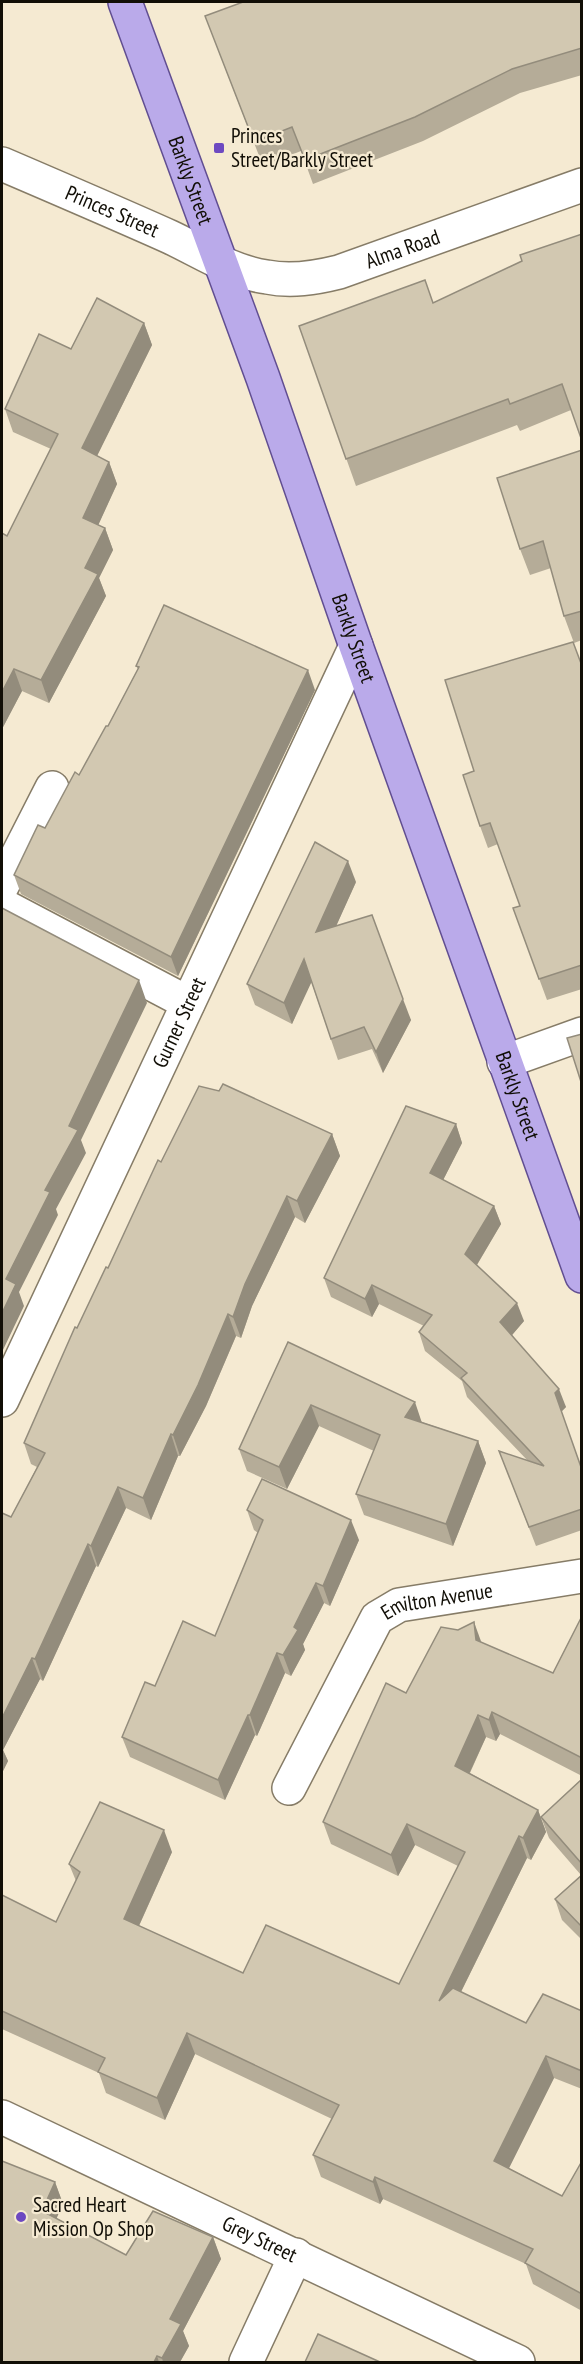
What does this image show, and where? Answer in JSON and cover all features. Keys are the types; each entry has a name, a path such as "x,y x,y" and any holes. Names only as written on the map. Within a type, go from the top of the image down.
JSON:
{"main road":[{"name":"Barkly Street","path":"125,2 221,264 582,1276"}],"street":[{"name":"Princes Street","path":"2,164 165,235 221,264"},
{"name":"Alma Road","path":"221,264 266,278 314,278 339,272 582,184"},
{"name":"Gurner Street","path":"2,1400 356,646"},
{"path":"2,886 52,788"},
{"path":"2,905 188,1003"},
{"path":"504,1062 582,1034"},
{"name":"Emilton Avenue","path":"289,1788 377,1618 399,1605 582,1575"},
{"name":"Grey Street","path":"2,2116 518,2362"},
{"path":"246,2362 296,2255"}],"building":[{"path":"243,2 582,2 582,48 512,69 415,117 305,160 292,127 254,142 205,16"},
{"path":"582,234 582,441 562,384 510,404 508,399 346,459 299,326 425,280 433,303 522,261 520,255"},
{"path":"97,298 144,323 82,448 109,462 83,518 105,528 85,568 98,574 41,680 14,669 2,692 2,533 7,536 58,434 5,409 39,334 71,349"},
{"path":"582,450 582,611 564,616 543,541 520,549 497,478"},
{"path":"164,605 308,670 171,957 14,875 38,825 45,828 75,772 79,775 108,726 139,667 136,666"},
{"path":"573,642 582,666 582,965 539,979 513,908 520,906 490,823 480,826 463,775 474,771 445,680"},
{"path":"315,842 348,861 316,932 372,915 403,999 376,1052 364,1027 331,1039 304,959 284,1003 247,984"},
{"path":"2,908 139,980 69,1126 78,1130 45,1190 50,1192 6,1279 16,1284 2,1313"},
{"path":"582,1034 582,1085 567,1038"},
{"path":"223,1084 332,1134 297,1201 287,1196 245,1284 233,1317 228,1314 198,1385 173,1435 171,1434 143,1498 118,1487 91,1546 88,1544 35,1659 32,1658 2,1718 2,1513 11,1517 45,1453 24,1443 75,1327 77,1328 106,1267 108,1268 158,1160 161,1162 199,1086 219,1091"},
{"path":"406,1106 456,1124 430,1173 494,1206 465,1254 517,1303 500,1322 559,1389 555,1393 582,1470 582,1509 529,1527 499,1451 544,1466 461,1378 467,1373 419,1332 432,1315 372,1285 365,1299 324,1278"},
{"path":"288,1342 415,1402 405,1417 478,1441 446,1524 356,1494 380,1435 311,1405 279,1467 239,1449"},
{"path":"262,1479 351,1520 323,1586 316,1583 294,1627 298,1630 283,1655 277,1653 218,1780 122,1737 145,1682 155,1686 183,1621 215,1636 263,1520 247,1510"},
{"path":"582,1616 582,1758 492,1712 489,1720 478,1715 455,1766 538,1810 523,1838 519,1836 439,2001 453,1988 526,2023 543,1994 582,2011 582,2071 546,2056 494,2161 562,2196 582,2161 582,2294 525,2263 533,2249 375,2177 373,2182 313,2155 339,2105 187,2033 157,2098 98,2072 105,2058 2,2011 2,1895 56,1922 80,1872 69,1864 100,1802 164,1830 124,1919 243,1973 266,1925 399,1984 465,1852 407,1824 391,1855 323,1822 386,1683 406,1693 441,1627 458,1630 474,1622 476,1640 553,1673"},
{"path":"582,1779 582,1864 541,1817"},
{"path":"582,1875 582,1927 555,1899"},
{"path":"2,2161 55,2182 42,2211 126,2255 153,2211 213,2237 170,2319 181,2324 162,2358 157,2356 154,2362 2,2362"},
{"path":"318,2334 380,2362 305,2362"}],"place":[{"name":"Princes Street/Barkly Street","path":"219,148"},
{"name":"Sacred Heart Mission Op Shop","path":"21,2217"}]}
